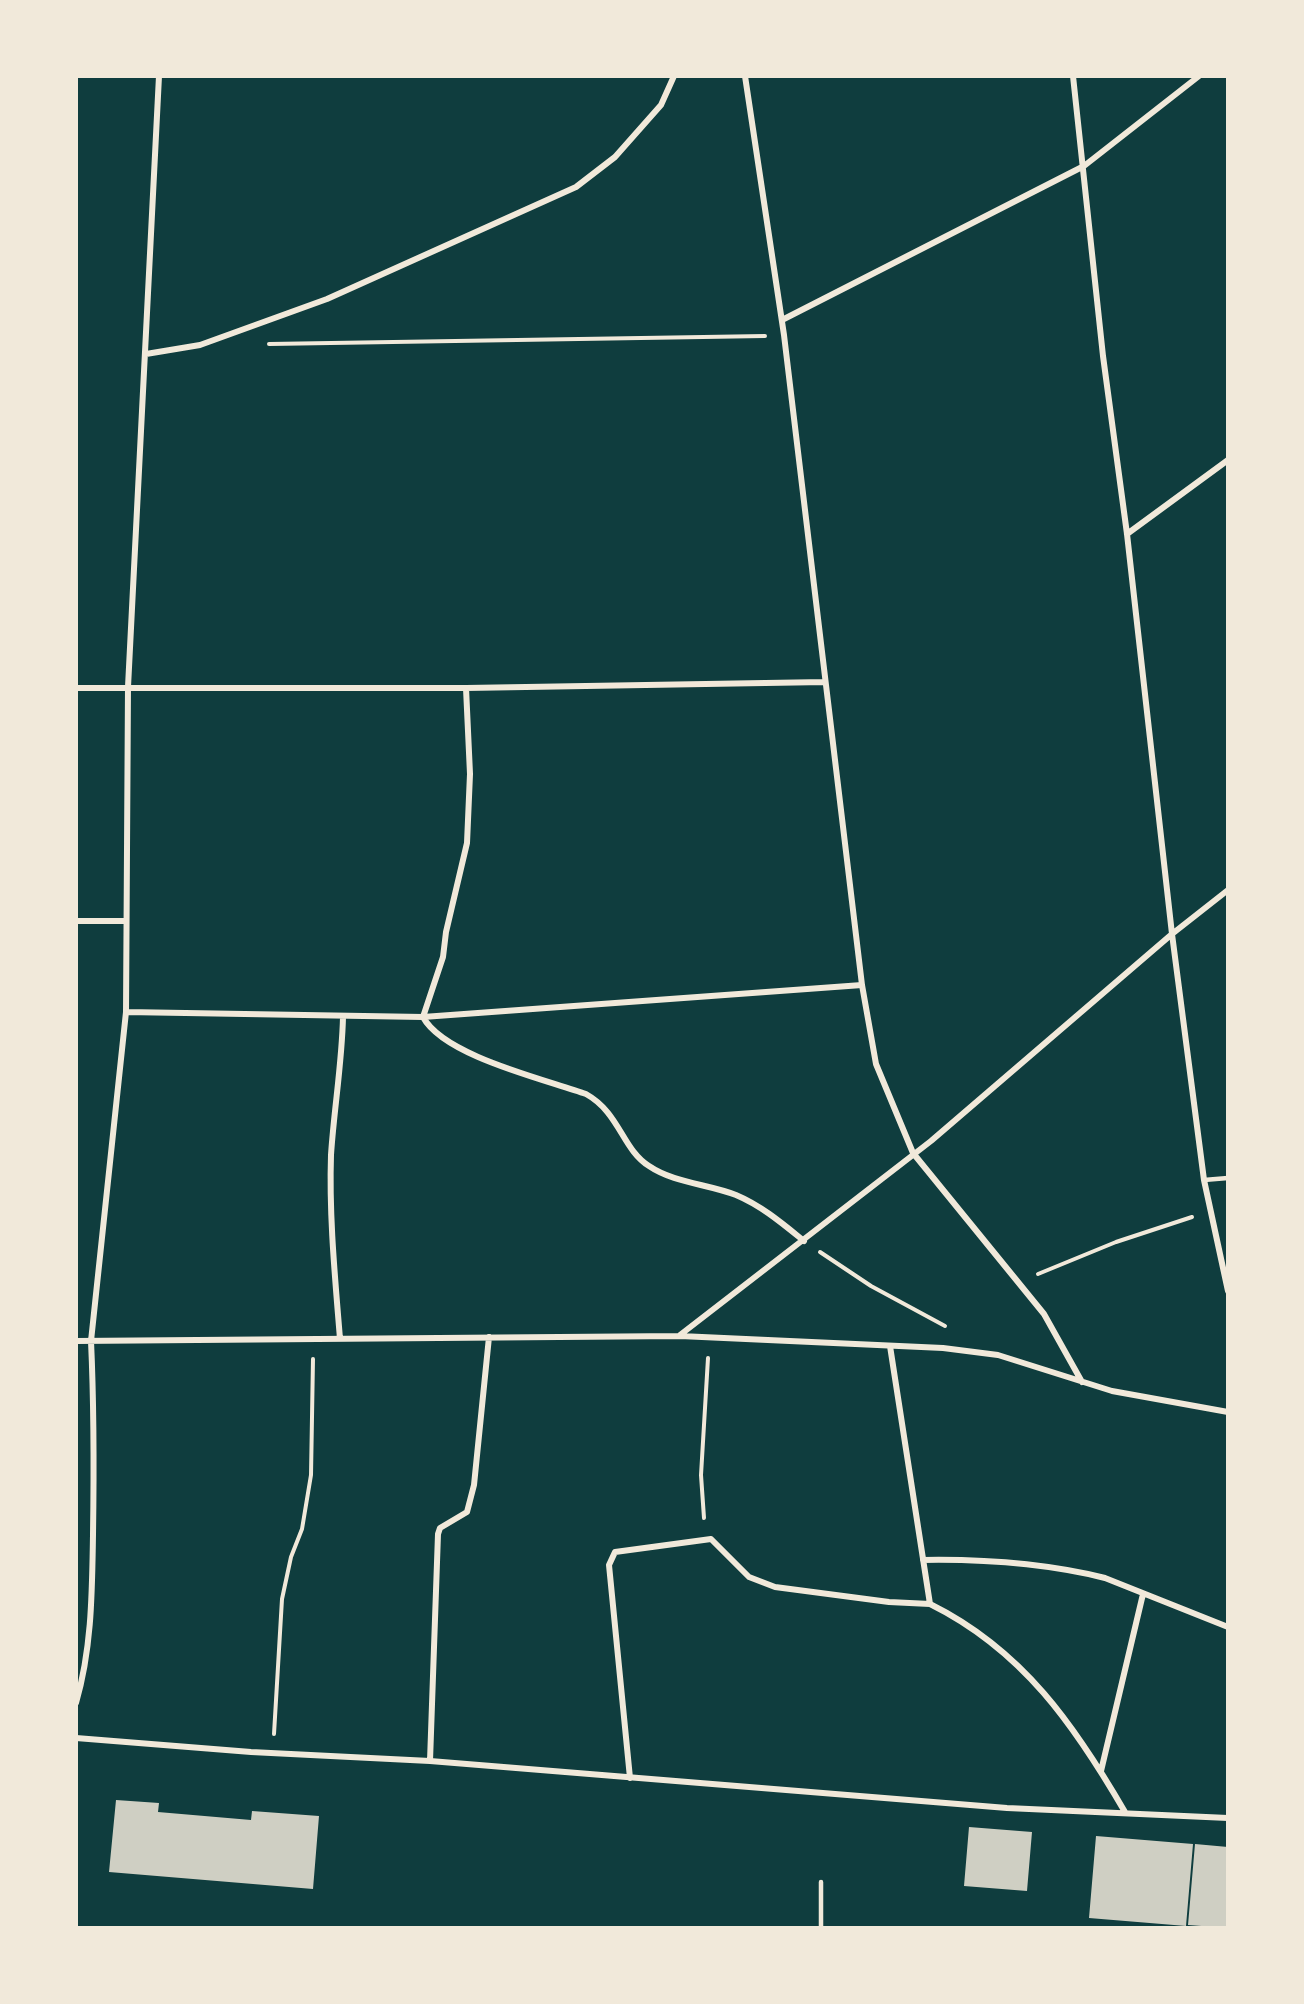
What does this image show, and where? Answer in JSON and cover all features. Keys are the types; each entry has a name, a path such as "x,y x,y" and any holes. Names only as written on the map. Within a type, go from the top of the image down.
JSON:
{"street":[{"path":"76,1703 92,1615 94,1469 91,1341 126,1012 128,687 159,76"},
{"path":"146,354 200,345 327,299 576,187 615,157 661,105 674,76"},
{"path":"745,76 784,335 862,985 876,1064 913,1154 1044,1314 1082,1382"},
{"path":"1073,76 1103,356 1172,934 1204,1180 1227,1291"},
{"path":"782,320 1084,166 1199,76"},
{"path":"1126,534 1227,460"},
{"path":"76,688 466,688 825,682"},
{"path":"423,1017 443,957 446,932 467,843 470,774 466,688"},
{"path":"680,1336 804,1242 913,1154 1172,934 1227,891"},
{"path":"76,921 126,921"},
{"path":"126,1012 423,1017 862,985"},
{"path":"339,1339 331,1228 331,1166 343,1017"},
{"path":"423,1017 432,1031 455,1046 586,1094 600,1102 647,1165 683,1180 735,1195 760,1207 804,1242"},
{"path":"76,1341 710,1336 890,1346 998,1355 1112,1391 1227,1412"},
{"path":"430,1761 438,1534 440,1528 467,1512 472,1494 489,1337"},
{"path":"890,1346 930,1604"},
{"path":"630,1778 609,1561 619,1549 711,1539 749,1578 775,1587 889,1602 930,1604 983,1636 1029,1676 1065,1717 1125,1812"},
{"path":"924,1560 975,1559 1053,1567 1105,1578 1227,1627"},
{"path":"1101,1771 1143,1594"},
{"path":"76,1738 272,1754 430,1761 1007,1808 1227,1818"}],"lane":[{"path":"1204,1180 1227,1178"},
{"path":"821,1882 821,1928"}],"path":[{"path":"260,344 619,340 784,335"},
{"path":"1018,1282 1116,1242 1210,1211"},
{"path":"804,1242 871,1286 949,1328"},
{"path":"710,1336 701,1475 704,1521 711,1539"},
{"path":"272,1754 282,1599 291,1557 302,1529 311,1475 313,1340"}],"building":[{"path":"116,1800 159,1803 158,1812 251,1820 252,1811 319,1816 313,1889 109,1872"},
{"path":"969,1827 1032,1832 1027,1891 964,1886"},
{"path":"1096,1836 1193,1844 1186,1926 1089,1918"},
{"path":"1195,1844 1228,1847 1228,1928 1188,1925"}]}
